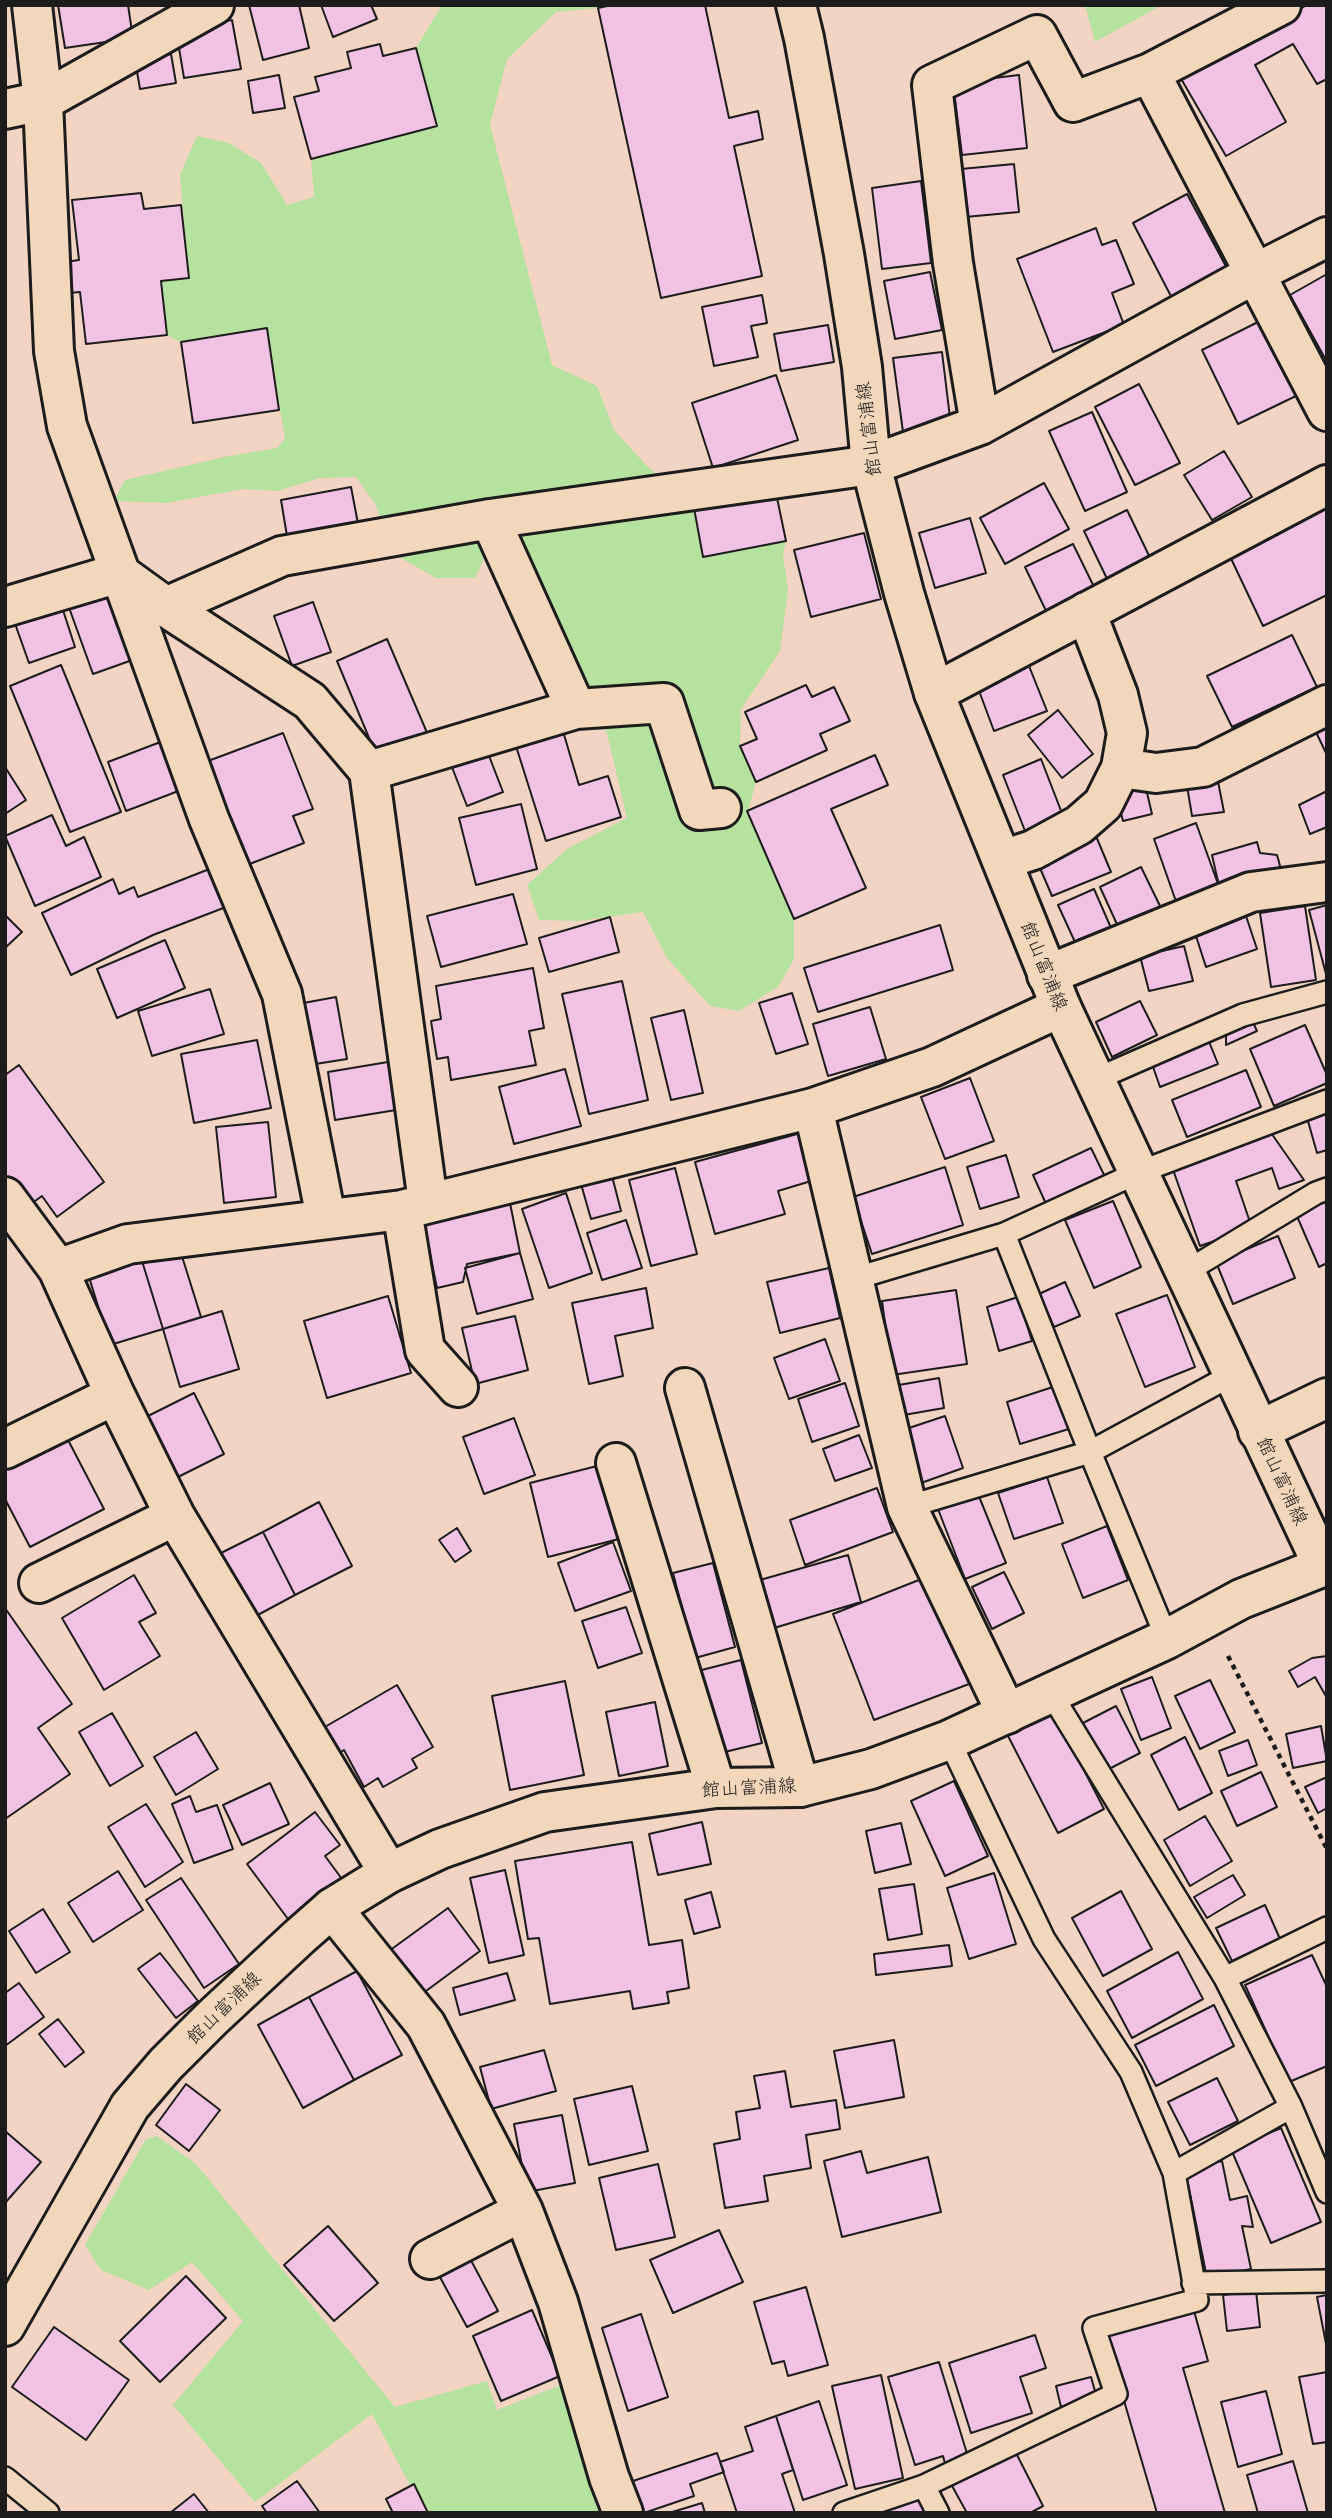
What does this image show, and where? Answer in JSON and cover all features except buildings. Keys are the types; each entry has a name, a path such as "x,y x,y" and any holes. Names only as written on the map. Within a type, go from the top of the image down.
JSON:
{"street":[{"path":"32,5 43,101 54,351 67,426 209,819 282,994 326,1218"},
{"path":"5,109 43,101 214,5"},
{"name":"館山富浦線","path":"5,2326 130,2106 166,2064 212,2018 332,1908 389,1873 440,1849 545,1812 716,1788 800,1787 872,1769 949,1740 1167,1639 1241,1599 1325,1566 1232,1376 1054,991 934,693 904,593 871,465 862,367 844,254 796,5"},
{"path":"980,425 953,263 932,85 1037,36 1073,102 1150,72 1281,5"},
{"path":"1150,72 1327,411"},
{"path":"166,607 282,556 490,519 871,465 980,425 1256,273 1327,237"},
{"path":"934,693 1327,485"},
{"path":"490,519 576,709"},
{"path":"5,607 119,573"},
{"path":"119,573 310,701 369,771 415,1206 425,1350 458,1387"},
{"path":"1002,860 1033,850 1079,825 1103,804 1121,768 1127,733 1118,695 1086,612"},
{"path":"369,771 576,709 664,703 699,810 721,808"},
{"path":"1121,768 1156,773 1203,766 1327,705"},
{"path":"58,1269 128,1244 415,1206 813,1108 932,1067 1054,991 1251,892 1327,882"},
{"path":"813,1108 907,1507 1007,1714"},
{"path":"5,1197 58,1269 115,1395 175,1516 389,1873"},
{"path":"685,1388 800,1787"},
{"path":"5,1449 115,1395"},
{"path":"1258,1431 1327,1398"},
{"path":"616,1463 716,1788"},
{"path":"39,1583 175,1516"},
{"path":"332,1908 426,2025 523,2211 558,2302 609,2477 623,2513"},
{"path":"430,2259 523,2211"}],"lane":[{"path":"1094,1080 1243,1015 1327,992"},
{"path":"853,1279 1004,1234 1137,1173 1327,1101"},
{"path":"1184,1273 1316,1193 1327,1189"},
{"path":"1004,1234 1167,1639"},
{"path":"907,1507 1090,1452 1232,1376"},
{"path":"1050,1692 1225,1978 1290,2106 1327,2192"},
{"path":"844,2513 924,2486 1116,2394 1094,2328 1197,2300 1174,2173 1131,2071 1044,1939 949,1740"},
{"path":"1225,1978 1327,1928"},
{"path":"1174,2173 1290,2106"},
{"path":"1193,2283 1327,2281"},
{"path":"5,2478 48,2513"},
{"path":"924,2486 938,2513"}],"path":[{"path":"1208,1617 1327,1849"}],"green space":[{"path":"442,5 604,5 598,8 556,12 507,59 490,125 552,365 597,386 614,430 646,465 694,508 703,557 786,541 783,555 788,590 780,651 741,709 740,746 756,782 748,811 794,919 794,959 778,987 739,1011 710,1006 667,958 643,912 578,921 539,920 527,885 567,849 627,818 607,733 554,637 485,557 475,578 436,578 392,553 376,505 356,477 320,478 278,491 243,489 166,503 114,501 125,480 224,457 277,448 285,439 267,329 181,342 167,335 161,281 189,278 180,175 197,136 229,143 261,163 287,205 314,197 311,159 437,126 416,48"},
{"path":"1085,5 1162,5 1095,42"},
{"path":"157,2136 196,2164 395,2407 487,2381 497,2410 566,2383 610,2513 425,2513 372,2414 255,2502 173,2405 243,2321 192,2262 149,2290 101,2270 85,2245 146,2139"}]}
